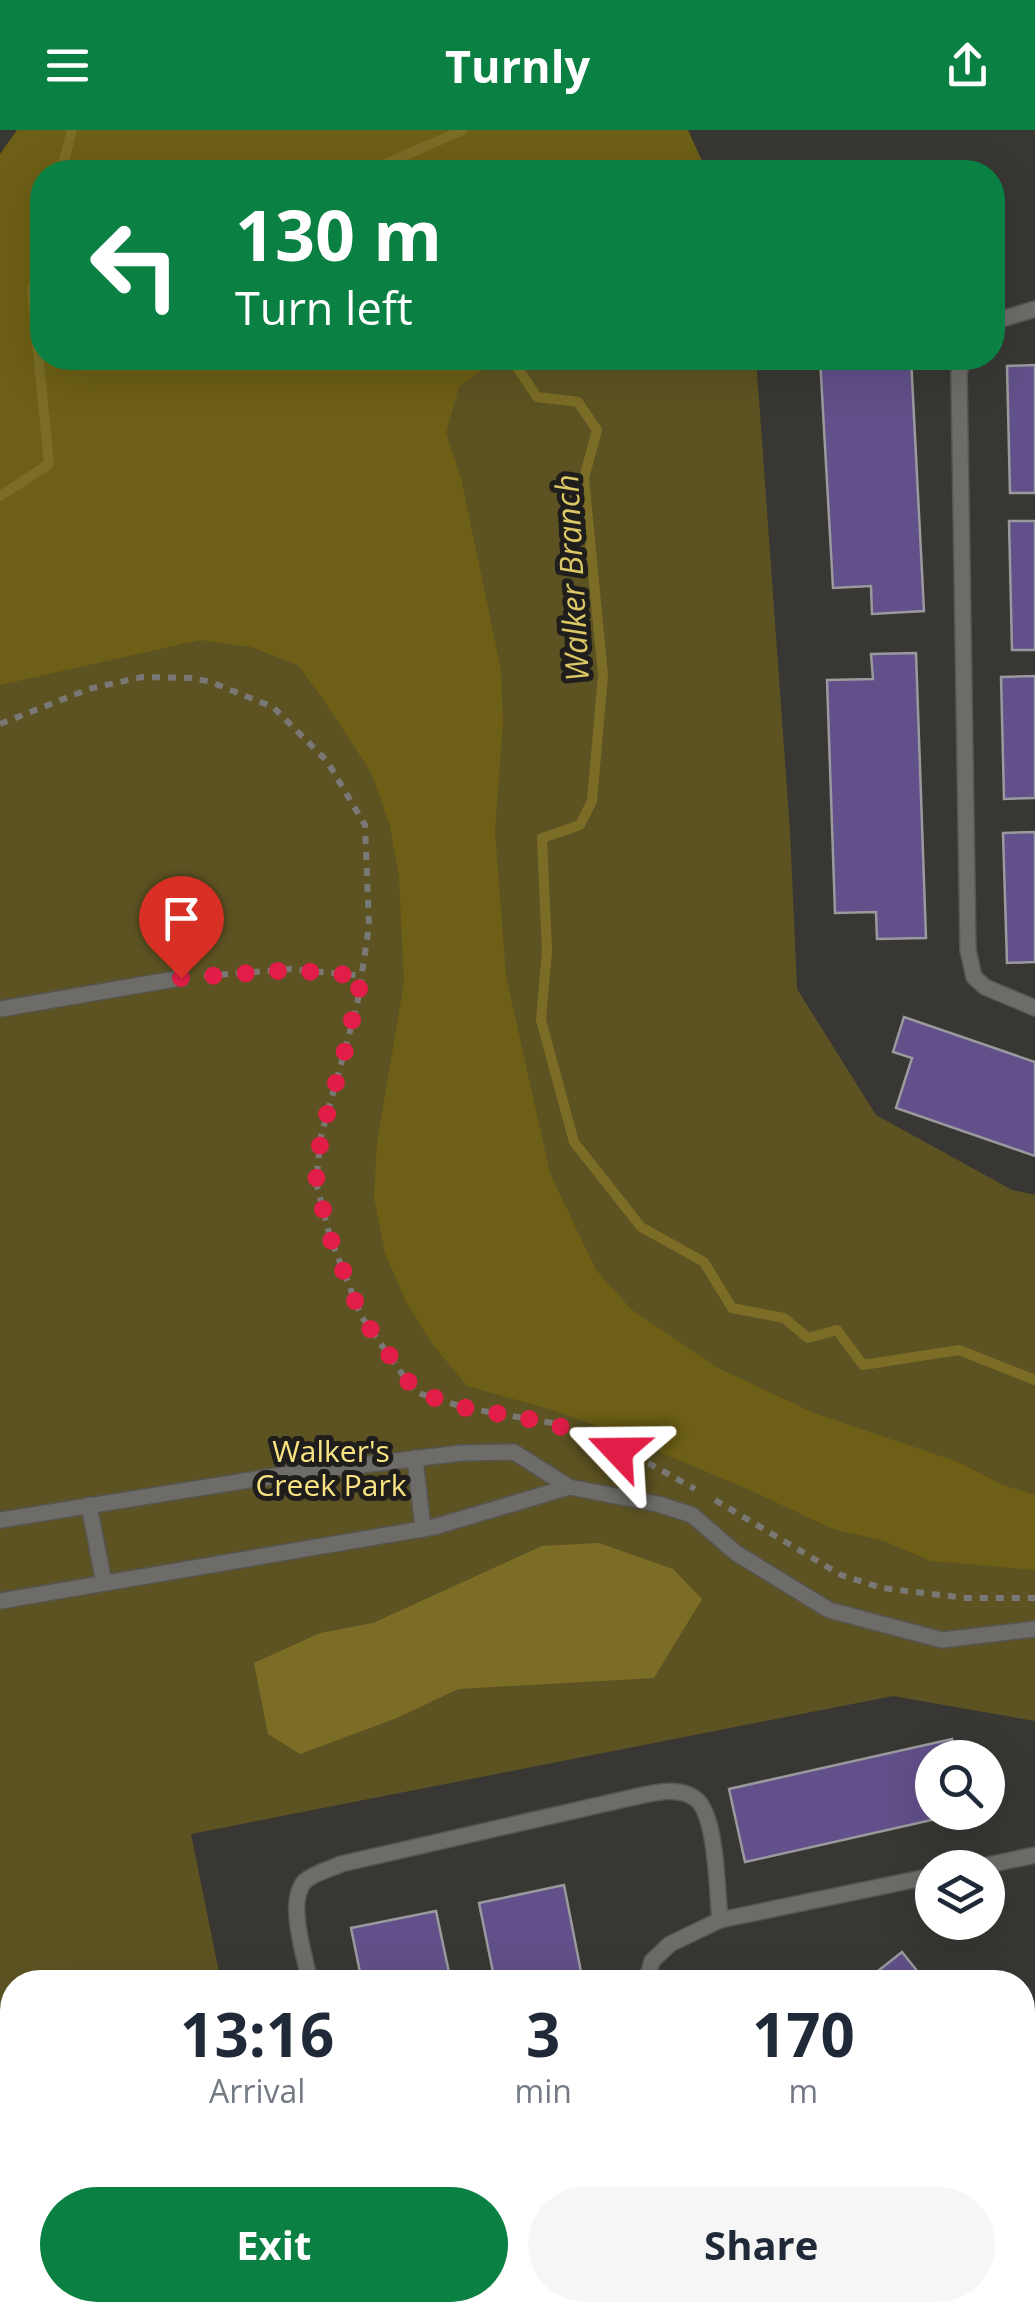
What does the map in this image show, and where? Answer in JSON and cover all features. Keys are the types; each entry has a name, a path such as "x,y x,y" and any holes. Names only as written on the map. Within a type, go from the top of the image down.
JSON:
{"lane":[{"path":"1005,318 1035,309"},
{"path":"961,370 968,950 974,977 986,988 1035,1008"},
{"path":"0,1009 181,978"},
{"path":"0,1520 281,1475 462,1453 514,1452 569,1487 658,1504 692,1515 736,1553 829,1610 942,1640 1035,1629"},
{"path":"415,1458 423,1529"},
{"path":"0,1601 423,1529 569,1487"},
{"path":"89,1506 104,1583"},
{"path":"308,1970 294,1900 303,1882 315,1875 342,1864 644,1794 676,1790 696,1799 708,1818 720,1920"},
{"path":"1005,1861 1035,1855"},
{"path":"649,1970 652,1961 670,1944 720,1920 915,1880"}],"path":[{"path":"0,724 89,689 142,677 191,678 273,707 327,761 365,825 369,926 346,1047 321,1136 316,1182 330,1237 361,1316 416,1392 466,1408 552,1423 652,1465 780,1536 841,1575 882,1588 966,1598 1035,1598"},
{"path":"181,978 291,970 362,976"}],"green space":[{"name":"Walker's Creek Park","path":"484,370 757,370 790,831 797,989 876,1115 1012,1190 1035,1195 1035,1721 893,1696 191,1834 219,1970 0,1970 0,504 459,387"}],"shaded area":[{"path":"17,130 688,130 702,160 30,160 30,370 484,370 459,387 446,433 461,478 501,670 503,723 495,831 506,976 550,1173 596,1270 632,1310 718,1368 814,1413 958,1462 1003,1485 1035,1495 1035,1570 931,1561 884,1541 833,1529 602,1428 467,1386 433,1345 406,1302 385,1253 374,1197 377,1143 404,983 399,877 390,826 372,774 327,705 298,665 251,647 200,640 0,685 0,154"},
{"path":"599,1543 673,1569 702,1599 654,1678 458,1689 397,1718 300,1754 268,1734 254,1663 320,1633 373,1623 542,1546"}],"building":[{"path":"1035,365 1035,493 1010,493 1007,366"},
{"path":"821,370 912,370 924,611 872,614 871,586 833,588"},
{"path":"1009,521 1035,521 1035,650 1012,650"},
{"path":"916,653 926,938 877,939 876,912 835,913 827,680 873,679 871,654"},
{"path":"1035,676 1035,798 1004,799 1001,677"},
{"path":"1035,832 1035,962 1007,963 1003,833"},
{"path":"904,1017 1035,1062 1035,1156 896,1108 912,1058 893,1052"},
{"path":"915,1747 915,1824 745,1862 729,1789"},
{"path":"564,1885 581,1970 493,1970 479,1903"},
{"path":"436,1911 448,1970 360,1970 351,1928"},
{"path":"902,1952 916,1970 879,1970"}],"waterway":[{"name":"Walker Branch","path":"64,160 72,130"},
{"name":"Walker Branch","path":"394,160 463,130"},
{"name":"Walker Branch","path":"0,496 49,464 40,370"},
{"name":"Walker Branch","path":"519,370 537,397 578,402 597,430 584,478 603,675 592,801 580,825 542,838 547,951 541,1020 574,1142 641,1227 704,1262 732,1308 784,1318 808,1338 837,1330 863,1365 959,1350 1035,1380"}],"route":[{"path":"181,978 291,970 362,976 321,1136 316,1182 330,1237 361,1316 416,1392 466,1408 552,1423 618,1451"}]}
